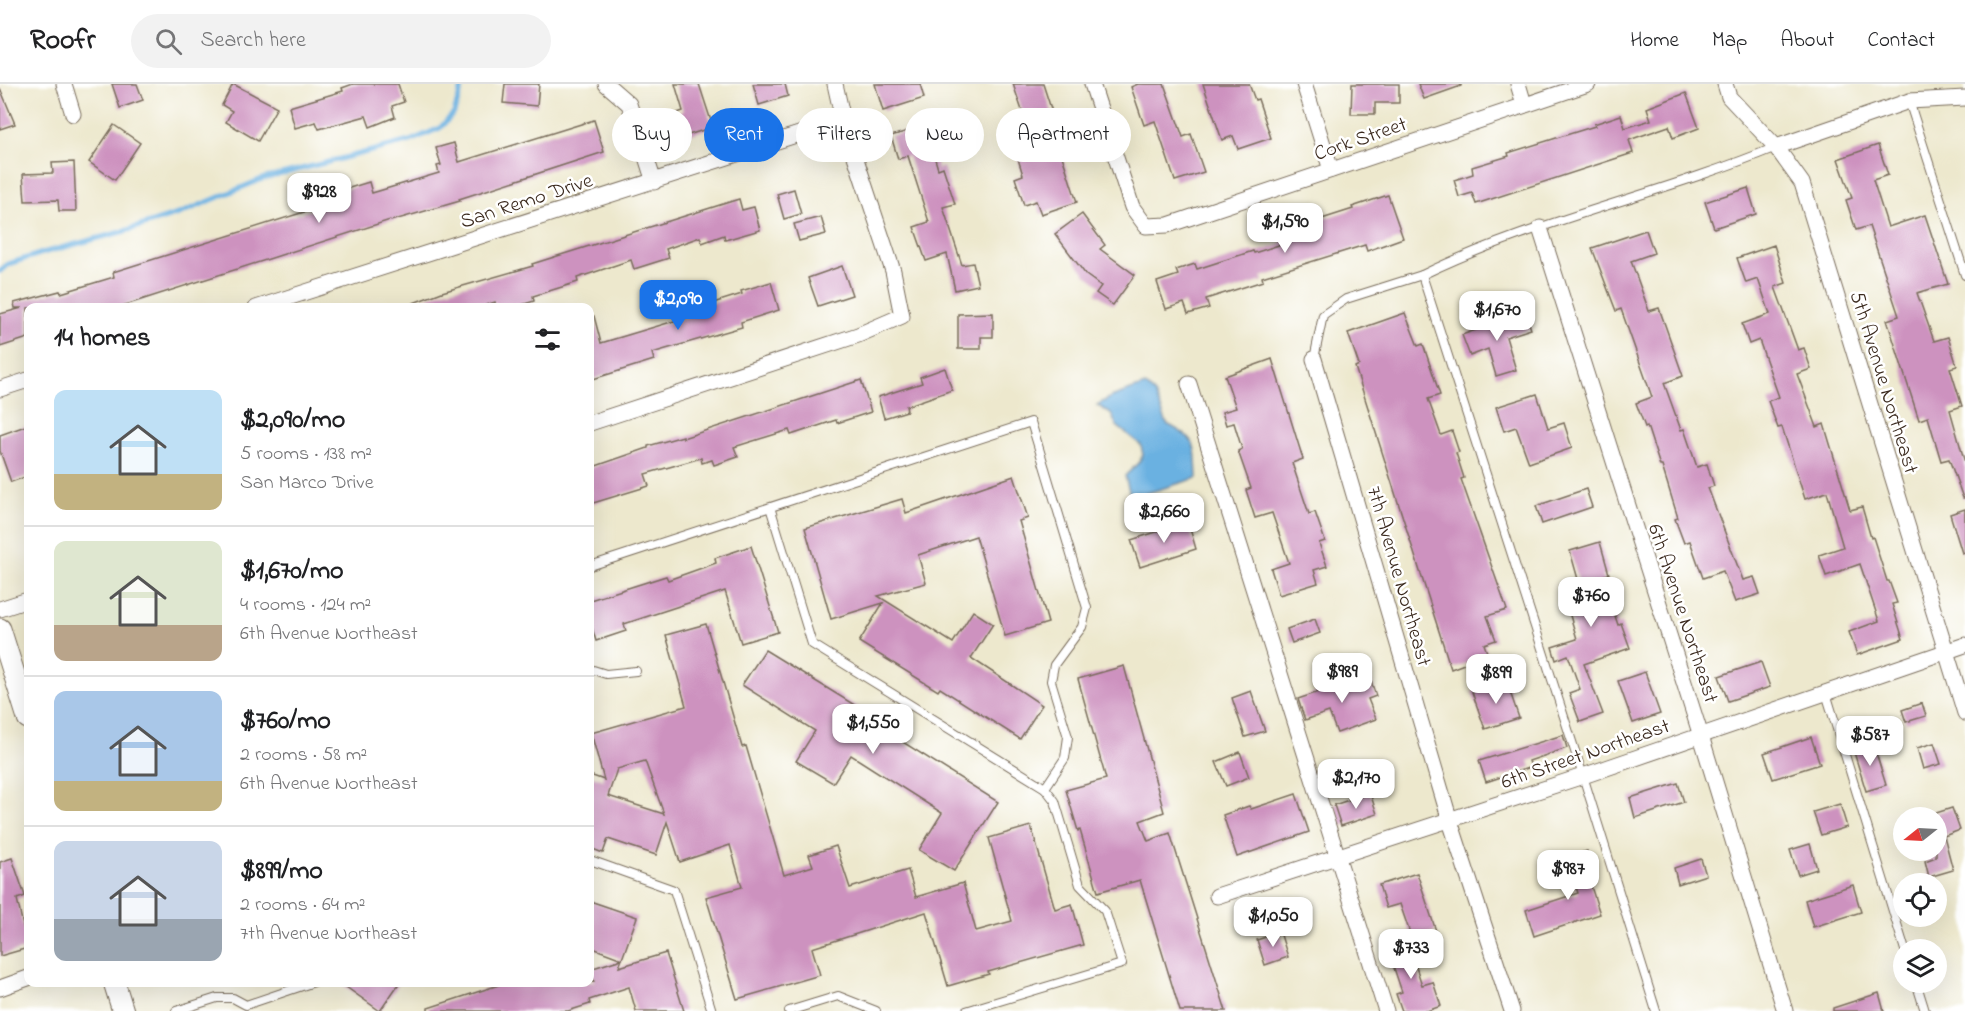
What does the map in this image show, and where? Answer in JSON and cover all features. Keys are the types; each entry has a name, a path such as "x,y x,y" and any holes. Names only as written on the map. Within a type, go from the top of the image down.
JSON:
{"street":[{"path":"64,84 73,114"},
{"path":"606,84 628,104 654,182"},
{"path":"835,84 840,108"},
{"name":"Cork Street","path":"1092,84 1132,207 1146,226 1168,225 1588,84"},
{"path":"1304,84 1331,170"},
{"path":"1518,84 1524,104"},
{"name":"5th Avenue Northeast","path":"1725,84 1730,97 1776,147 1802,183 1965,713"},
{"path":"1776,147 1910,101 1965,98"},
{"name":"San Remo Drive","path":"272,303 796,135"},
{"path":"594,422 858,335 902,316 893,271 857,162"},
{"name":"6th Avenue Northeast","path":"1540,228 1701,736 1785,1011"},
{"name":"7th Avenue Northeast","path":"1314,358 1450,820 1512,1011"},
{"path":"0,389 24,381"},
{"path":"1189,384 1336,858 1386,1011"},
{"path":"0,609 24,601"},
{"path":"0,629 24,705"},
{"name":"6th Street Northeast","path":"1217,896 1583,776 1965,645"},
{"path":"0,988 24,979"},
{"path":"116,987 123,1011"}],"lane":[{"path":"1910,101 1965,275"},
{"path":"1314,358 1323,315 1346,299 1422,275 1464,255 1667,187 1776,147"},
{"path":"1422,275 1656,1011"},
{"path":"594,565 1031,422 1087,608 1082,627 1054,665 1051,681 1068,737 1065,758 1045,788"},
{"path":"770,507 812,644 1045,788 1055,801 1080,885 1105,911 1122,964 966,1011"},
{"path":"594,670 606,674 636,671"},
{"path":"1826,693 1902,939"},
{"path":"594,861 674,890 712,1011"},
{"path":"176,1011 217,998 233,998 244,1008 301,987"},
{"path":"1919,993 1925,1011"},
{"path":"789,1011 838,996 876,1011"}],"water":[{"path":"1145,385 1155,394 1167,424 1190,439 1195,451 1197,478 1131,498 1125,476 1143,455 1141,445 1117,426 1111,414 1097,405 1111,397"}],"building":[{"path":"112,84 137,84 143,100 120,108"},
{"path":"233,84 277,107 258,141 226,122 232,111 222,105"},
{"path":"353,84 398,84 404,102 392,106 395,117 370,127 366,116 319,129 316,122 295,128 289,107 343,91 342,88"},
{"path":"505,84 539,84 537,106 503,103"},
{"path":"675,84 699,84 707,108 704,108 704,130 692,134 692,108 682,108"},
{"path":"753,84 785,84 788,96 759,105"},
{"path":"875,84 920,84 924,98 892,108 882,108"},
{"path":"1013,84 1043,84 1051,108 1021,108"},
{"path":"1138,84 1164,84 1183,137 1191,134 1204,172 1175,181 1155,121 1144,125 1131,87"},
{"path":"1203,84 1249,84 1255,100 1258,99 1271,138 1238,149 1233,136 1222,140"},
{"path":"1352,84 1399,84 1399,103 1375,103 1375,114 1351,114"},
{"path":"1418,84 1461,84 1461,86 1424,99"},
{"path":"0,88 15,124 0,129"},
{"path":"1686,93 1699,128 1673,138 1669,126 1629,140 1633,153 1476,204 1472,193 1459,197 1454,180 1473,174 1472,167 1509,156 1508,153 1595,126 1594,124 1621,115 1625,128 1651,120 1647,108"},
{"path":"594,120 604,152 459,199 460,201 390,220 132,303 24,303 24,339 0,347 0,314 22,308 15,308 14,303 60,291 61,293 114,277 113,272 336,202 333,193 369,182 372,193 439,173 437,166 441,165 436,148 454,143 459,162"},
{"path":"114,125 140,143 115,180 89,162"},
{"path":"905,132 905,157 898,159 893,135"},
{"path":"1878,145 1888,175 1873,180 1888,227 1925,215 1948,284 1917,293 1934,341 1948,337 1957,366 1950,368 1962,406 1950,410 1965,463 1965,498 1963,498 1949,459 1941,461 1928,417 1919,420 1887,320 1899,316 1869,226 1856,230 1846,200 1852,198 1838,159"},
{"path":"74,162 76,211 59,211 58,200 25,201 23,174 53,173 52,163"},
{"path":"910,162 936,162 938,169 943,167 955,204 943,207 962,265 973,263 978,285 955,290 947,254 926,261 914,227 929,222"},
{"path":"1019,162 1064,162 1077,202 1041,214 1036,201 1024,205 1015,178 1023,175"},
{"path":"1748,188 1756,214 1714,228 1705,202"},
{"path":"794,189 801,214 784,219 777,194"},
{"path":"1388,195 1403,238 1367,251 1365,245 1262,277 1263,281 1206,299 1209,308 1188,314 1184,303 1166,309 1157,282 1178,275 1176,270 1195,264 1197,269 1282,244 1278,233 1353,209 1352,207"},
{"path":"739,199 742,210 754,207 760,230 725,240 724,235 702,243 700,237 666,249 669,258 634,269 631,260 577,278 578,282 533,296 534,301 528,303 413,303 442,292 533,266 532,264"},
{"path":"1082,214 1105,245 1100,249 1135,275 1113,305 1096,293 1101,286 1086,275 1055,234"},
{"path":"821,217 826,234 799,241 794,224"},
{"path":"1646,230 1654,253 1631,261 1649,311 1659,308 1683,376 1664,383 1697,467 1707,464 1714,486 1708,488 1743,580 1754,577 1760,594 1735,602 1723,571 1703,578 1690,541 1684,543 1675,519 1678,518 1662,466 1660,466 1647,426 1645,427 1636,403 1652,397 1621,309 1616,311 1592,248"},
{"path":"1774,245 1786,283 1775,287 1798,350 1804,348 1811,369 1797,374 1817,427 1824,424 1850,510 1862,507 1871,538 1873,537 1887,581 1889,581 1897,603 1892,604 1903,639 1857,655 1849,632 1879,621 1860,564 1826,576 1819,555 1843,547 1827,492 1805,499 1782,427 1778,428 1768,401 1779,397 1759,340 1749,344 1742,324 1770,314 1758,279 1746,283 1737,258"},
{"path":"842,266 852,295 818,306 808,278"},
{"path":"771,282 779,310 741,322 742,327 652,353 654,360 594,379 594,316 601,343 698,314 697,308 742,294 741,291"},
{"path":"1525,312 1531,329 1506,337 1516,370 1496,376 1488,349 1470,356 1462,335"},
{"path":"993,313 993,337 981,337 981,349 958,349 958,314"},
{"path":"1405,313 1418,346 1423,344 1440,395 1428,399 1441,435 1452,431 1464,478 1461,479 1507,610 1487,616 1496,640 1484,644 1488,655 1451,669 1355,367 1359,365 1348,333"},
{"path":"1272,359 1303,459 1292,463 1309,514 1315,512 1325,541 1319,543 1327,566 1314,570 1318,583 1279,595 1271,569 1289,563 1272,513 1255,518 1246,490 1251,488 1238,451 1242,449 1234,423 1226,425 1222,412 1236,408 1225,376"},
{"path":"945,368 952,390 906,406 907,411 884,418 878,397 922,383 920,377"},
{"path":"861,380 871,412 837,423 836,420 791,435 789,430 734,447 738,457 714,465 712,460 702,463 701,458 645,474 649,486 594,503 594,467 648,448 648,446 683,436 683,438"},
{"path":"1537,394 1548,428 1564,423 1572,448 1529,463 1516,427 1504,431 1496,407"},
{"path":"24,426 24,477 11,482 0,451 0,435"},
{"path":"1014,476 1028,518 1019,521 1048,623 1005,636 976,536 918,555 926,583 878,596 953,643 973,611 993,624 971,658 1042,705 1020,739 940,688 938,691 859,642 883,603 831,619 805,528 902,499 906,513"},
{"path":"1586,489 1592,507 1542,524 1536,506"},
{"path":"1965,509 1965,552 1962,553 1950,514"},
{"path":"1188,522 1196,549 1140,567 1131,540"},
{"path":"1600,542 1609,574 1602,576 1618,625 1621,623 1630,648 1584,664 1603,714 1580,722 1569,693 1580,689 1568,655 1556,660 1552,647 1577,639 1566,602 1583,597 1570,551"},
{"path":"751,546 778,632 741,643 725,591 624,624 626,631 596,641 594,599 666,576 668,580 716,563 715,558"},
{"path":"1315,619 1320,633 1292,643 1287,629"},
{"path":"706,624 742,747 746,746 784,875 813,866 809,855 836,846 850,888 908,870 916,897 963,883 976,931 1012,921 989,838 1031,826 1055,909 1072,904 1083,945 948,986 926,912 812,948 820,975 737,999 706,897 742,887 730,845 680,862 667,822 656,855 608,839 603,853 594,850 594,776 604,780 594,744 594,732 686,706 666,635","holes":["645,761 664,814 608,796 617,769"]},
{"path":"765,650 874,717 871,722 998,802 954,871 919,850 942,813 851,755 833,783 796,761 815,731 742,685"},
{"path":"1761,662 1770,687 1728,701 1719,676"},
{"path":"1124,666 1164,812 1140,821 1148,841 1170,833 1226,1011 1180,1011 1140,880 1098,892 1080,830 1078,831 1066,790 1106,779 1078,679"},
{"path":"1645,672 1660,714 1633,723 1618,681"},
{"path":"1369,675 1376,696 1368,699 1376,719 1337,733 1329,712 1305,720 1298,699"},
{"path":"1506,680 1519,718 1485,729 1472,692"},
{"path":"1251,691 1265,731 1245,737 1232,698"},
{"path":"1922,703 1926,716 1906,722 1902,710"},
{"path":"1854,723 1859,737 1847,742 1843,727"},
{"path":"1563,735 1567,748 1529,761 1531,767 1486,782 1479,761"},
{"path":"1811,737 1820,764 1773,779 1764,753"},
{"path":"1873,743 1886,785 1866,791 1853,749"},
{"path":"1934,743 1941,764 1923,769 1917,748"},
{"path":"1240,752 1249,777 1226,786 1216,762"},
{"path":"1678,783 1684,802 1635,818 1630,798"},
{"path":"1370,793 1377,814 1341,826 1334,805"},
{"path":"1296,794 1309,832 1237,857 1223,815 1249,806 1251,809"},
{"path":"1840,804 1847,827 1821,835 1813,812"},
{"path":"1952,808 1960,830 1947,835 1947,810"},
{"path":"1810,844 1817,869 1798,875 1790,850"},
{"path":"1947,847 1953,870 1928,873 1925,861 1947,861"},
{"path":"1587,851 1593,869 1586,871 1600,914 1534,936 1526,910 1578,893 1566,858"},
{"path":"12,858 24,893 24,896 17,899 24,930 24,949 0,956 0,862"},
{"path":"1701,859 1706,875 1678,884 1674,868"},
{"path":"1417,873 1436,931 1412,939 1400,904 1386,908 1379,885"},
{"path":"1853,885 1861,912 1813,927 1805,900"},
{"path":"594,902 637,917 622,959 594,948"},
{"path":"1280,932 1288,957 1265,965 1257,940"},
{"path":"1406,937 1422,985 1433,982 1441,1006 1427,1011 1402,1011 1396,994 1402,992 1386,944"},
{"path":"666,953 684,1011 636,1011 629,987 589,1000 590,1004 568,1011 428,1011 428,1008 493,987 594,987 594,968 622,959 619,967"},
{"path":"346,987 397,987 380,1011"},
{"path":"1879,993 1884,1011 1833,1011 1833,1008"}],"waterway":[{"path":"0,271 8,264 181,213 262,179 410,141 440,128 454,113 463,84"}]}
